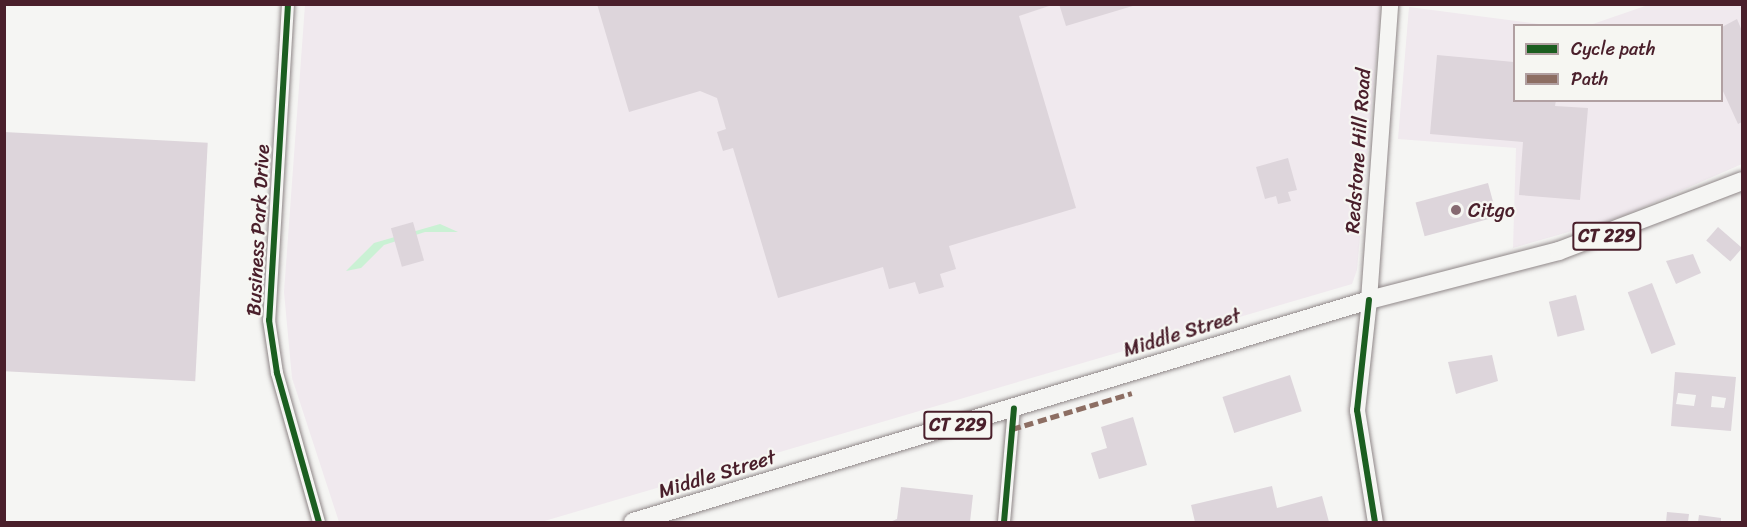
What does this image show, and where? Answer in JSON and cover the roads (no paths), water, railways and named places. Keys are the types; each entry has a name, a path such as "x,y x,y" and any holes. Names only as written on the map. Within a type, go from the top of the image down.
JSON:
{"main road":[{"name":"Redstone Hill Road","path":"1369,300 1390,4"},
{"name":"Middle Street","path":"633,522 1369,300 1573,247 1743,181"}],"street":[{"name":"Business Park Drive","path":"288,4 269,320 277,372 319,522"},
{"path":"1369,300 1357,410 1375,522"},
{"path":"1004,522 1014,408"}],"place":[{"name":"Citgo","path":"1456,210"}]}
